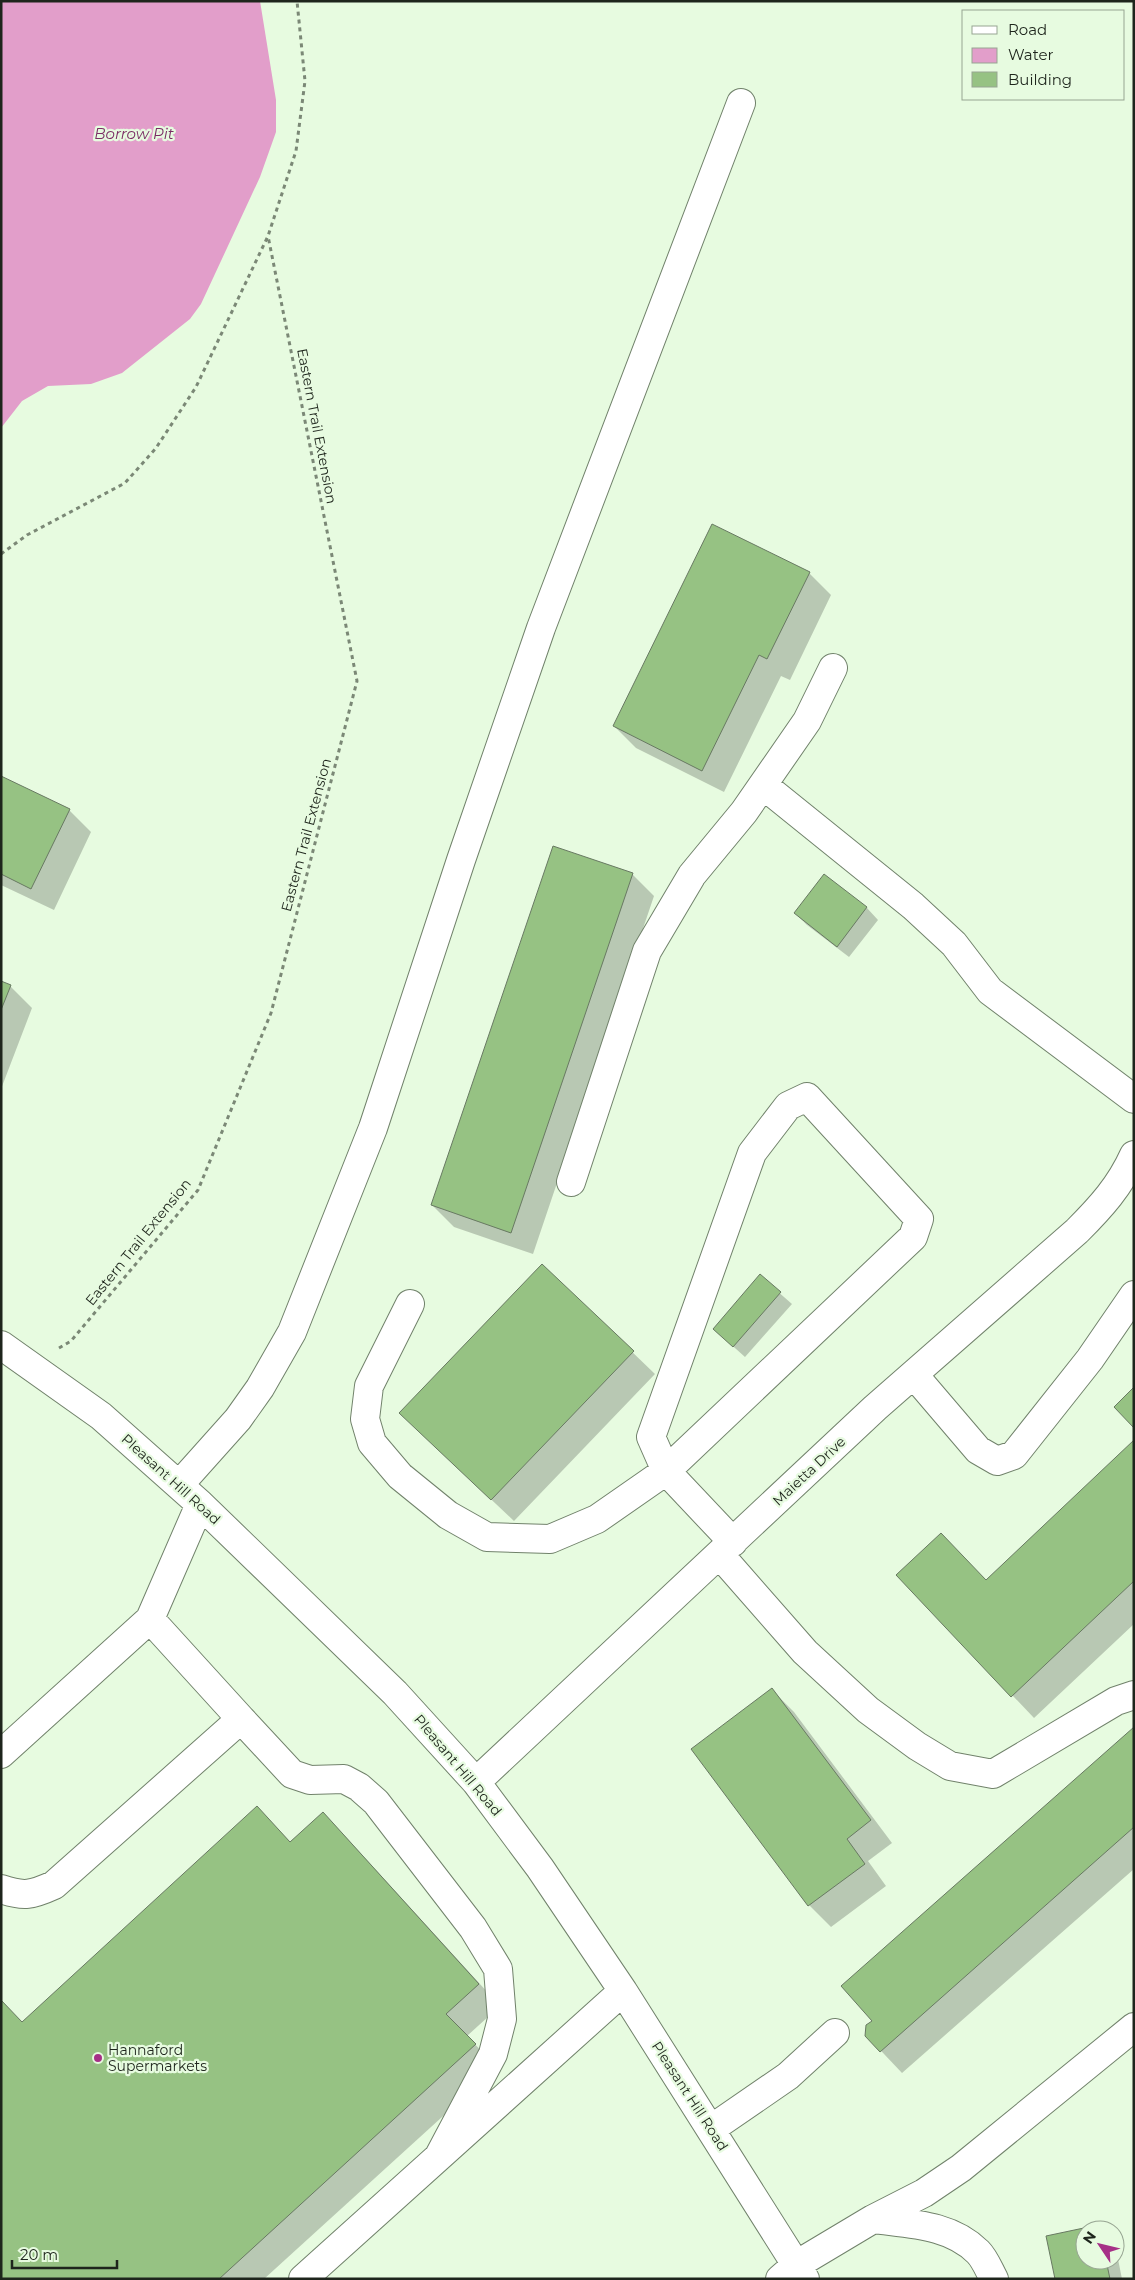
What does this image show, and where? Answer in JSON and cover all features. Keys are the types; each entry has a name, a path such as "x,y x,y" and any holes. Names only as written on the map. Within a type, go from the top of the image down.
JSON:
{"street":[{"path":"179,1485 238,1419 260,1388 292,1332 373,1128 458,869 541,628 741,104"},
{"path":"572,1182 647,950 692,875 744,812 807,721 833,668"},
{"path":"763,785 913,906 954,944 990,991 1134,1099"},
{"path":"410,1304 369,1386 365,1419 372,1443 400,1476 448,1515 487,1538 550,1539 597,1519 666,1471 913,1236 919,1219 807,1097 788,1106 752,1153 651,1436 666,1471 806,1652 868,1710 917,1746 950,1766 993,1774 1116,1701 1134,1695"},
{"name":"Maietta Drive","path":"476,1782 914,1375 1105,1203 1132,1166"},
{"path":"914,1375 978,1450 997,1461 1014,1455 1090,1360 1134,1295"},
{"name":"Pleasant Hill Road","path":"1,1345 100,1416 200,1504 395,1694 476,1782 540,1868 623,1991 711,2129 794,2274"},
{"path":"1,1754 150,1618 200,1504"},
{"path":"150,1618 292,1774 310,1780 344,1779 359,1787 376,1802 474,1928 498,1969 502,2019 493,2054 439,2156"},
{"path":"1,1889 16,1894 33,1895 54,1885 241,1719"},
{"path":"303,2279 623,1991"},
{"path":"794,2274 873,2219 924,2193 961,2168 1134,2027"},
{"path":"711,2129 788,2076 835,2033"},
{"path":"873,2219 935,2227 961,2239 979,2253 994,2279"}],"path":[{"path":"1,554 27,535 125,483 156,448 196,387 268,236 296,151 305,81 297,1"},
{"name":"Eastern Trail Extension","path":"32,1366 70,1340 198,1190 271,1013 357,681 268,236"}],"water":[{"name":"Borrow Pit","path":"1,1 260,1 276,100 276,132 260,177 201,304 190,319 122,373 91,384 48,386 22,401 1,428"}],"building":[{"path":"712,524 810,572 767,659 759,655 702,771 613,726"},
{"path":"1,776 70,809 31,889 1,874"},
{"path":"553,846 633,873 511,1233 431,1205"},
{"path":"824,874 867,907 837,947 794,913"},
{"path":"1,981 11,985 1,1010"},
{"path":"542,1264 634,1351 491,1500 399,1413"},
{"path":"760,1274 781,1292 733,1347 713,1329"},
{"path":"1134,1387 1134,1428 1114,1407"},
{"path":"1134,1440 1134,1581 1011,1697 896,1575 941,1533 986,1580"},
{"path":"772,1688 871,1820 847,1839 865,1864 808,1906 691,1749"},
{"path":"1134,1727 1134,1827 880,2052 865,2036 866,2025 872,2021 841,1986"},
{"path":"257,1806 290,1842 323,1812 479,1984 446,2014 476,2044 219,2279 1,2279 1,2000 22,2022"},
{"path":"1075,2230 1075,2270 1108,2270 1110,2279 1055,2279 1046,2236"}],"place":[{"name":"Hannaford Supermarkets","path":"98,2058"}]}
